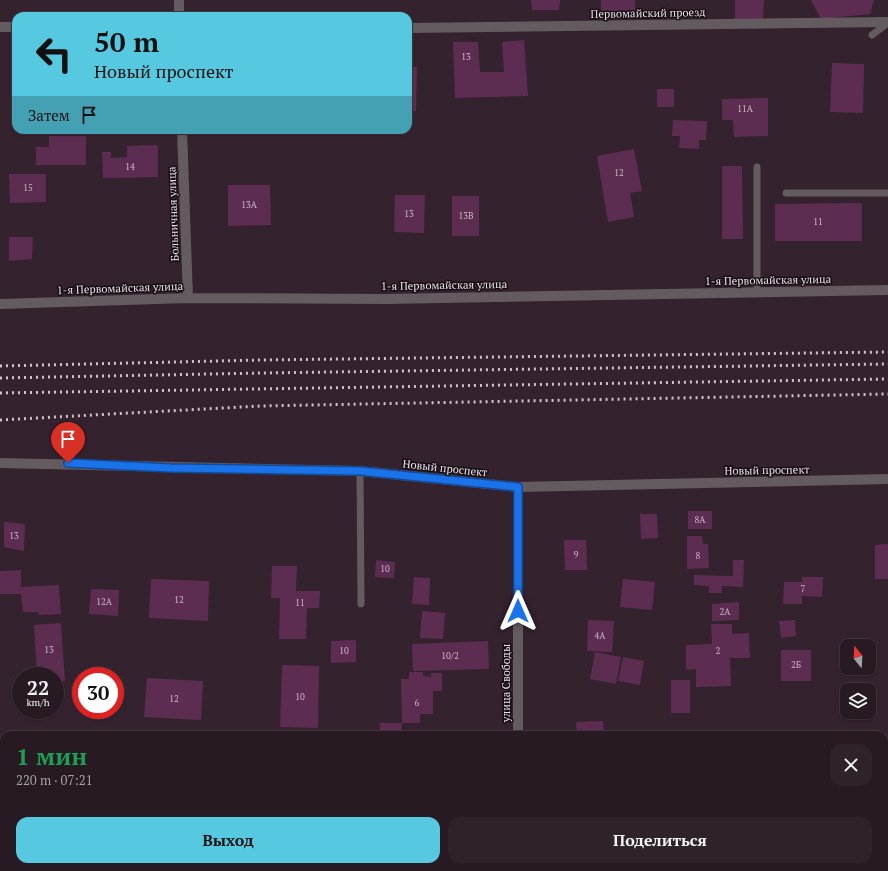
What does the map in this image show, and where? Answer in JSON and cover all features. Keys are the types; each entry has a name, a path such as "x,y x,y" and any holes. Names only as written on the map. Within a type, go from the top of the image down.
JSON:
{"street":[{"path":"179,0 179,12"},
{"name":"Первомайский проезд","path":"412,28 888,22"},
{"path":"0,27 12,27"},
{"name":"Больничная улица","path":"182,134 188,298"},
{"name":"1-я Первомайская улица","path":"0,304 188,298 386,299 888,290"},
{"name":"Новый проспект","path":"0,463 53,462 171,468 360,471 518,487 888,479"},
{"name":"улица Свободы","path":"518,487 518,731"}],"lane":[{"path":"872,35 888,22"},
{"path":"757,167 757,292"},
{"path":"786,193 888,193"},
{"path":"360,471 361,604"}],"building":[{"path":"531,0 560,0 559,10 532,10"},
{"path":"601,0 635,0 635,13 601,13"},
{"path":"735,0 764,0 763,19 735,19"},
{"path":"811,0 874,0 870,14 821,19"},
{"path":"524,40 528,96 455,98 453,42 478,42 480,72 504,72 502,42"},
{"path":"832,63 864,64 863,113 830,112"},
{"path":"412,67 417,67 416,111 412,111"},
{"path":"657,89 674,89 674,107 657,107"},
{"path":"768,98 768,136 734,137 733,120 722,120 722,99"},
{"path":"673,120 707,121 706,140 699,140 699,149 679,148 680,136 672,136"},
{"path":"49,136 86,136 86,165 36,165 36,147 49,147"},
{"path":"158,145 158,177 103,178 102,152 111,152 111,158 127,157 127,146"},
{"path":"634,149 642,191 630,193 634,217 608,222 597,156"},
{"path":"722,166 742,166 743,239 722,239"},
{"path":"9,174 46,174 46,202 10,203"},
{"path":"228,185 270,185 271,225 228,226"},
{"path":"395,195 425,195 424,233 394,232"},
{"path":"452,196 479,196 479,236 452,236"},
{"path":"862,203 862,241 775,241 775,204"},
{"path":"9,237 33,237 32,259 9,261"},
{"path":"688,511 712,511 712,529 688,529"},
{"path":"640,514 657,514 658,538 641,539"},
{"path":"4,522 25,524 24,551 4,547"},
{"path":"687,536 702,536 703,544 708,544 709,568 687,569"},
{"path":"564,540 586,540 587,570 565,570"},
{"path":"888,544 888,579 875,579 875,545"},
{"path":"376,560 395,562 394,578 375,577"},
{"path":"733,560 744,560 743,587 722,586 722,593 709,593 709,586 694,585 694,575 733,576"},
{"path":"272,566 297,566 296,591 320,591 319,608 307,608 306,639 279,639 280,598 271,598"},
{"path":"21,570 21,587 59,585 61,614 39,615 38,612 23,612 21,594 0,594 0,571"},
{"path":"414,577 430,578 429,605 412,604"},
{"path":"802,577 823,577 822,597 802,596 802,604 783,604 784,582 802,582"},
{"path":"151,579 209,581 208,621 149,618"},
{"path":"623,579 655,582 652,610 620,607"},
{"path":"91,589 119,590 118,616 89,614"},
{"path":"739,602 739,620 712,621 712,604"},
{"path":"422,611 445,613 443,639 420,638"},
{"path":"588,620 614,621 612,652 587,651"},
{"path":"795,620 796,636 781,638 779,621"},
{"path":"61,623 65,681 64,667 36,667 34,625"},
{"path":"711,624 732,624 732,634 749,633 750,658 730,658 731,686 696,687 696,669 686,670 686,645 712,644"},
{"path":"356,640 356,662 331,663 331,641"},
{"path":"488,641 489,669 413,671 412,644"},
{"path":"781,650 811,650 811,681 781,681"},
{"path":"595,652 621,657 616,684 590,679"},
{"path":"623,657 644,661 640,685 618,681"},
{"path":"282,665 319,666 318,728 280,727"},
{"path":"409,672 423,672 423,676 431,677 431,673 442,673 442,691 433,691 433,714 420,714 420,723 402,723 401,679 409,679"},
{"path":"147,678 203,681 201,720 144,717"},
{"path":"671,680 690,680 690,713 671,713"},
{"path":"603,721 604,731 577,731 576,722"},
{"path":"380,723 402,723 401,731 380,731"}],"railway":[{"path":"0,366 262,360 888,352"},
{"path":"0,378 888,364"},
{"path":"0,393 888,379"},
{"path":"0,420 260,406 888,394"}],"route":[{"path":"68,463 171,468 360,471 518,487 518,611"}]}
